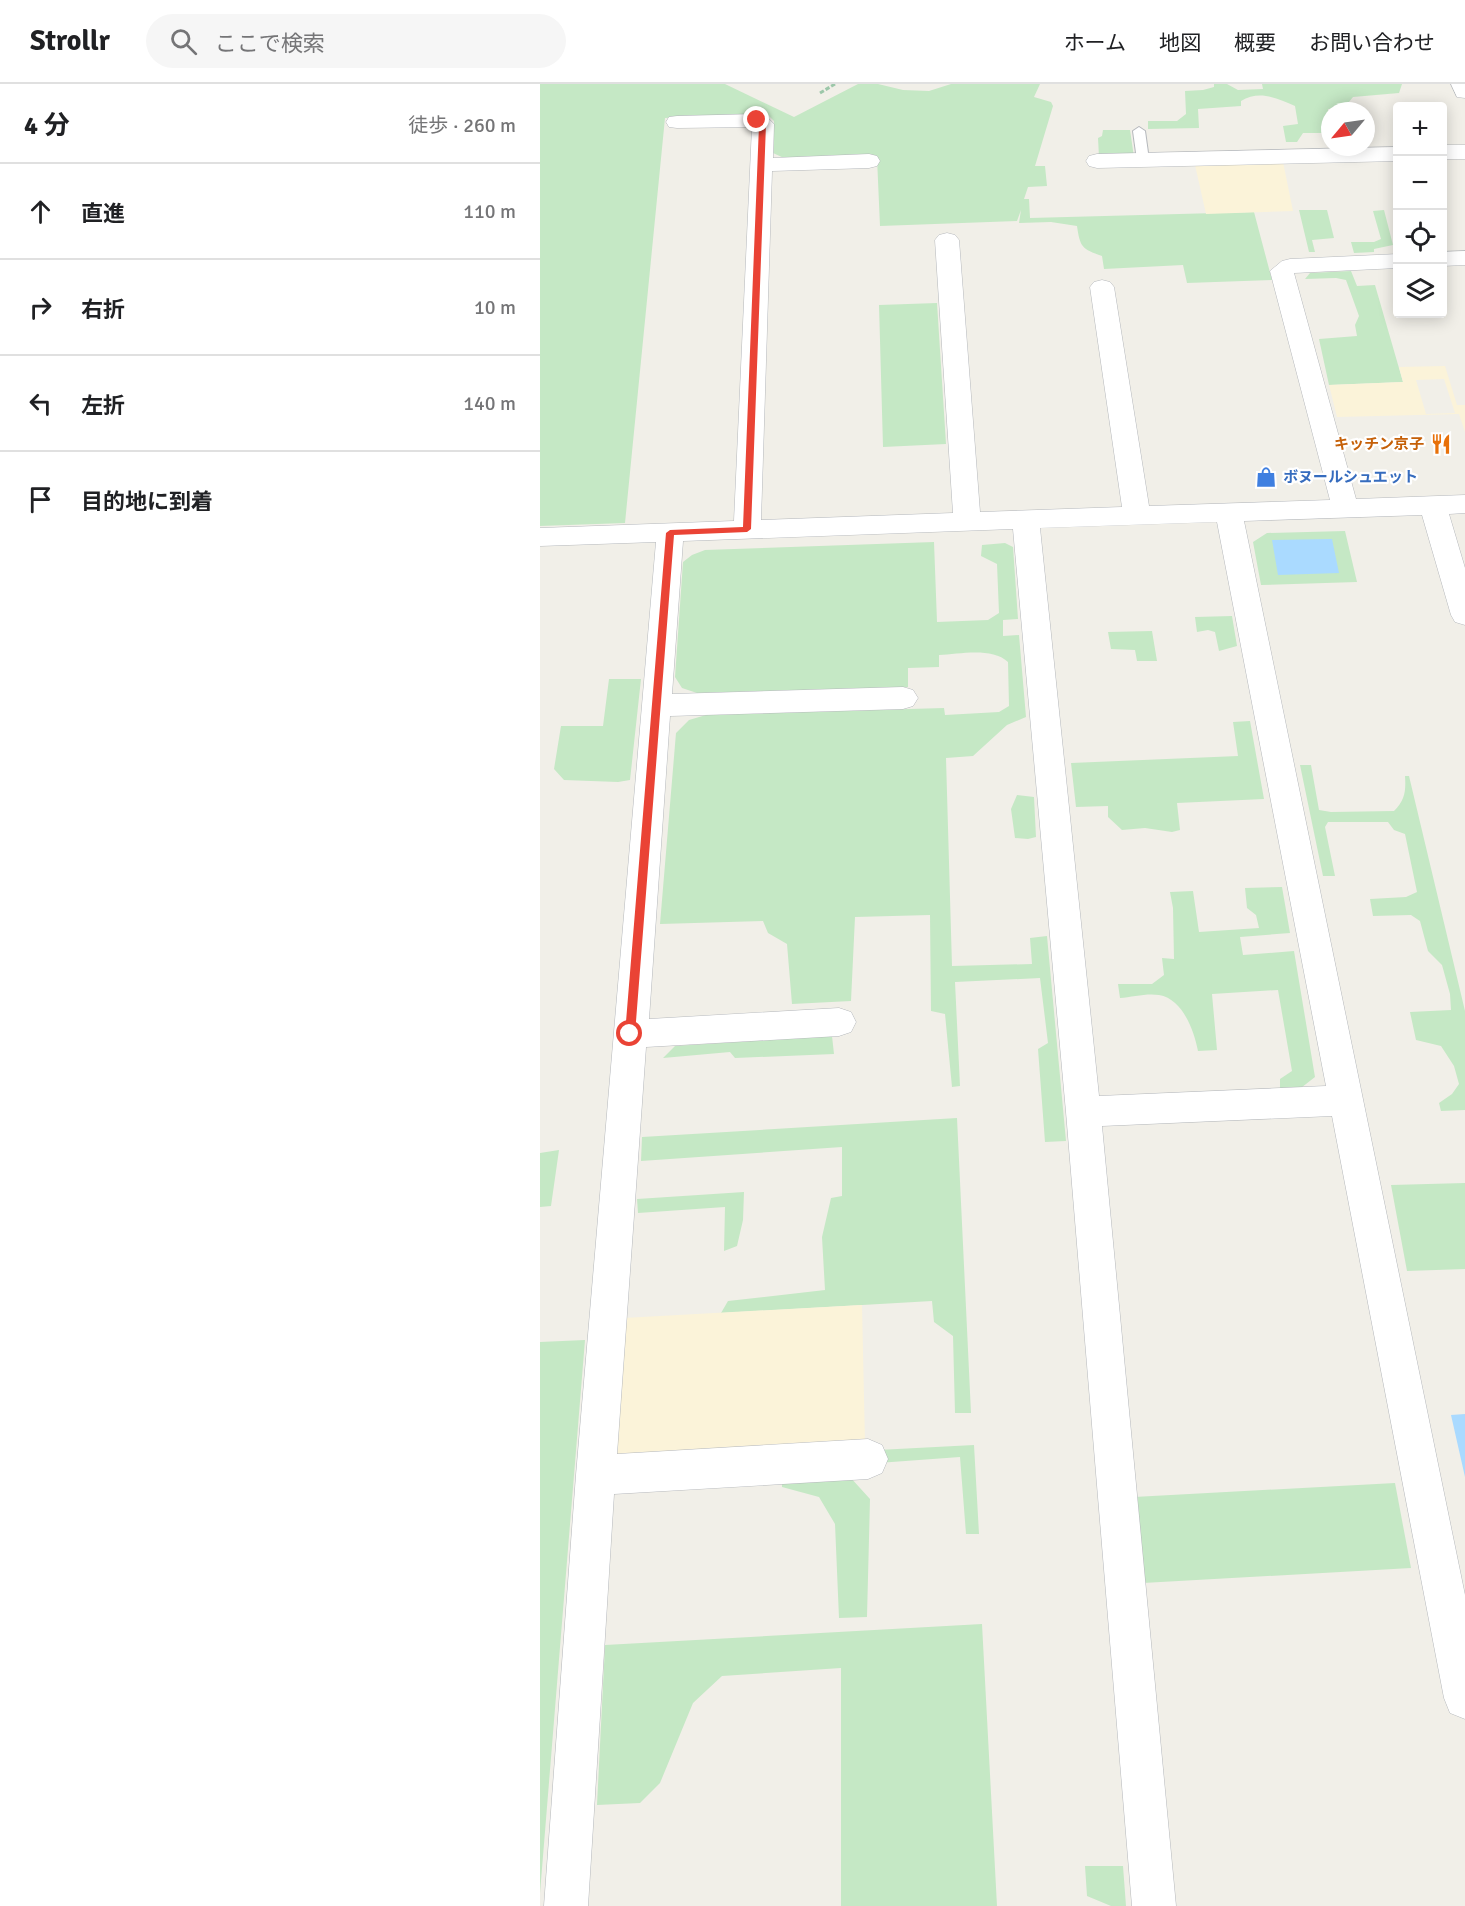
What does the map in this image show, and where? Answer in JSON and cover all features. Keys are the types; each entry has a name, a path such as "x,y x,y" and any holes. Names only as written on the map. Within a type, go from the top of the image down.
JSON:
{"street":[{"path":"1462,84 1465,92"},
{"path":"677,122 757,120 763,124 747,529"},
{"path":"1447,152 1465,152"},
{"path":"1097,161 1393,154"},
{"path":"761,165 869,161"},
{"path":"947,240 967,522"},
{"path":"1447,259 1465,258"},
{"path":"1345,508 1282,272 1290,266 1393,261"},
{"path":"1102,287 1137,516"},
{"path":"540,537 1465,504"},
{"path":"1433,505 1465,615"},
{"path":"1229,513 1465,1698"},
{"path":"1026,520 1083,1112 1154,1906"},
{"path":"566,1906 596,1475 670,533"},
{"path":"656,705 903,698"},
{"path":"630,1034 839,1023"},
{"path":"1083,1112 1345,1100"},
{"path":"596,1475 868,1459"}],"lane":[{"path":"1138,130 1143,160"}],"path":[{"path":"820,93 835,84"}],"green space":[{"path":"540,84 725,84 794,117 858,84 878,84 903,90 929,91 951,84 1040,84 1034,97 1051,102 1053,106 1035,166 1045,166 1047,186 1028,187 1024,199 1029,199 1030,218 1254,212 1272,280 1187,283 1183,265 1104,269 1102,256 1086,249 1081,243 1077,226 1051,222 1019,223 1021,210 1017,221 880,226 877,158 870,154 784,158 773,153 774,121 768,115 665,118 625,523 540,526"},
{"path":"1214,84 1227,84 1238,90 1263,89 1262,84 1402,84 1399,93 1353,97 1349,102 1321,102 1321,133 1303,133 1297,142 1286,142 1283,126 1298,124 1295,106 1275,98 1261,96 1241,101 1241,106 1198,109 1199,128 1148,129 1148,121 1177,121 1186,114 1185,91 1214,87"},
{"path":"1103,130 1130,130 1134,157 1099,157 1098,138 1102,136"},
{"path":"1299,210 1327,210 1334,238 1312,240 1315,252 1309,252"},
{"path":"1384,210 1393,245 1374,249 1374,252 1354,253 1351,242 1374,242 1381,239 1373,211"},
{"path":"1351,271 1357,286 1375,285 1403,382 1329,385 1319,339 1357,336 1355,325 1359,316 1346,280 1305,279 1310,273"},
{"path":"937,303 946,444 883,447 879,305"},
{"path":"1345,531 1357,582 1261,585 1253,542 1267,533"},
{"path":"934,542 937,622 988,620 999,613 997,564 981,556 982,545 1005,543 1013,547 1018,619 1003,620 1003,636 1019,635 1026,717 1007,725 973,756 946,758 952,966 1032,964 1030,938 1047,936 1066,1141 1045,1142 1038,1049 1048,1043 1040,978 955,982 960,1086 952,1087 945,1014 931,1011 930,915 855,917 851,1001 792,1004 787,944 768,933 763,921 660,924 676,733 689,720 706,715 944,708 945,715 999,712 1009,706 1008,662 1001,657 985,653 939,655 939,667 908,668 908,687 697,693 682,688 675,677 683,562 692,555 705,550"},
{"path":"1232,616 1237,646 1219,651 1215,632 1208,630 1197,632 1195,617"},
{"path":"1152,631 1157,661 1137,661 1135,650 1111,649 1108,632"},
{"path":"609,679 641,679 630,780 618,782 564,780 554,769 561,726 603,726"},
{"path":"1250,721 1264,799 1177,803 1180,830 1172,832 1145,828 1122,830 1108,817 1108,806 1076,807 1071,763 1238,756 1233,722"},
{"path":"1300,765 1311,765 1319,810 1331,812 1394,811 1404,795 1405,776 1409,776 1465,1011 1465,1110 1441,1111 1439,1103 1452,1094 1459,1084 1454,1066 1441,1046 1416,1040 1410,1012 1451,1010 1450,994 1442,965 1428,951 1420,921 1411,915 1373,916 1370,899 1406,897 1417,892 1405,834 1394,830 1388,822 1328,822 1325,827 1335,876 1323,876"},
{"path":"1017,795 1034,797 1036,837 1015,838 1011,809"},
{"path":"1282,887 1290,933 1240,937 1243,955 1294,951 1315,1077 1297,1091 1280,1093 1280,1079 1292,1071 1278,990 1212,994 1217,1050 1198,1051 1194,1034 1186,1017 1175,1003 1159,995 1120,998 1118,984 1152,984 1164,975 1162,958 1174,959 1173,908 1170,892 1193,891 1199,932 1259,928 1256,915 1247,908 1245,888"},
{"path":"832,1036 834,1054 735,1058 730,1052 663,1058 675,1046"},
{"path":"957,1118 971,1413 955,1413 953,1336 934,1322 932,1301 721,1313 728,1301 825,1290 822,1237 831,1198 842,1196 842,1147 641,1161 642,1137"},
{"path":"559,1150 551,1206 540,1207 540,1153"},
{"path":"1465,1183 1465,1269 1407,1271 1391,1185"},
{"path":"744,1192 743,1220 737,1246 724,1251 725,1207 638,1213 637,1199"},
{"path":"585,1340 540,1893 540,1342"},
{"path":"974,1445 979,1534 966,1534 960,1457 878,1463 878,1450"},
{"path":"782,1476 850,1477 870,1499 867,1617 839,1618 835,1524 819,1497 782,1487"},
{"path":"1395,1483 1411,1568 1143,1583 1134,1497"},
{"path":"982,1624 997,1906 841,1906 841,1668 722,1676 693,1703 660,1783 640,1803 597,1805 605,1645"},
{"path":"1085,1866 1123,1866 1126,1906 1111,1906 1087,1896"}],"sand":[{"path":"1283,162 1293,211 1206,214 1195,165"},
{"path":"1445,366 1457,405 1465,405 1465,432 1459,414 1337,417 1329,385 1403,382 1399,367","holes":["1444,379 1455,413 1426,414 1416,380"]},
{"path":"862,1305 865,1444 615,1459 624,1318"}],"water":[{"path":"1332,539 1339,573 1278,575 1272,540"},
{"path":"1465,1414 1465,1477 1451,1415"}],"place":[{"name":"キッチン京子","path":"1441,444"},
{"name":"ボヌールシュエット","path":"1266,477"}],"route":[{"path":"630,1034 670,533 747,529 763,124 757,120"}]}
